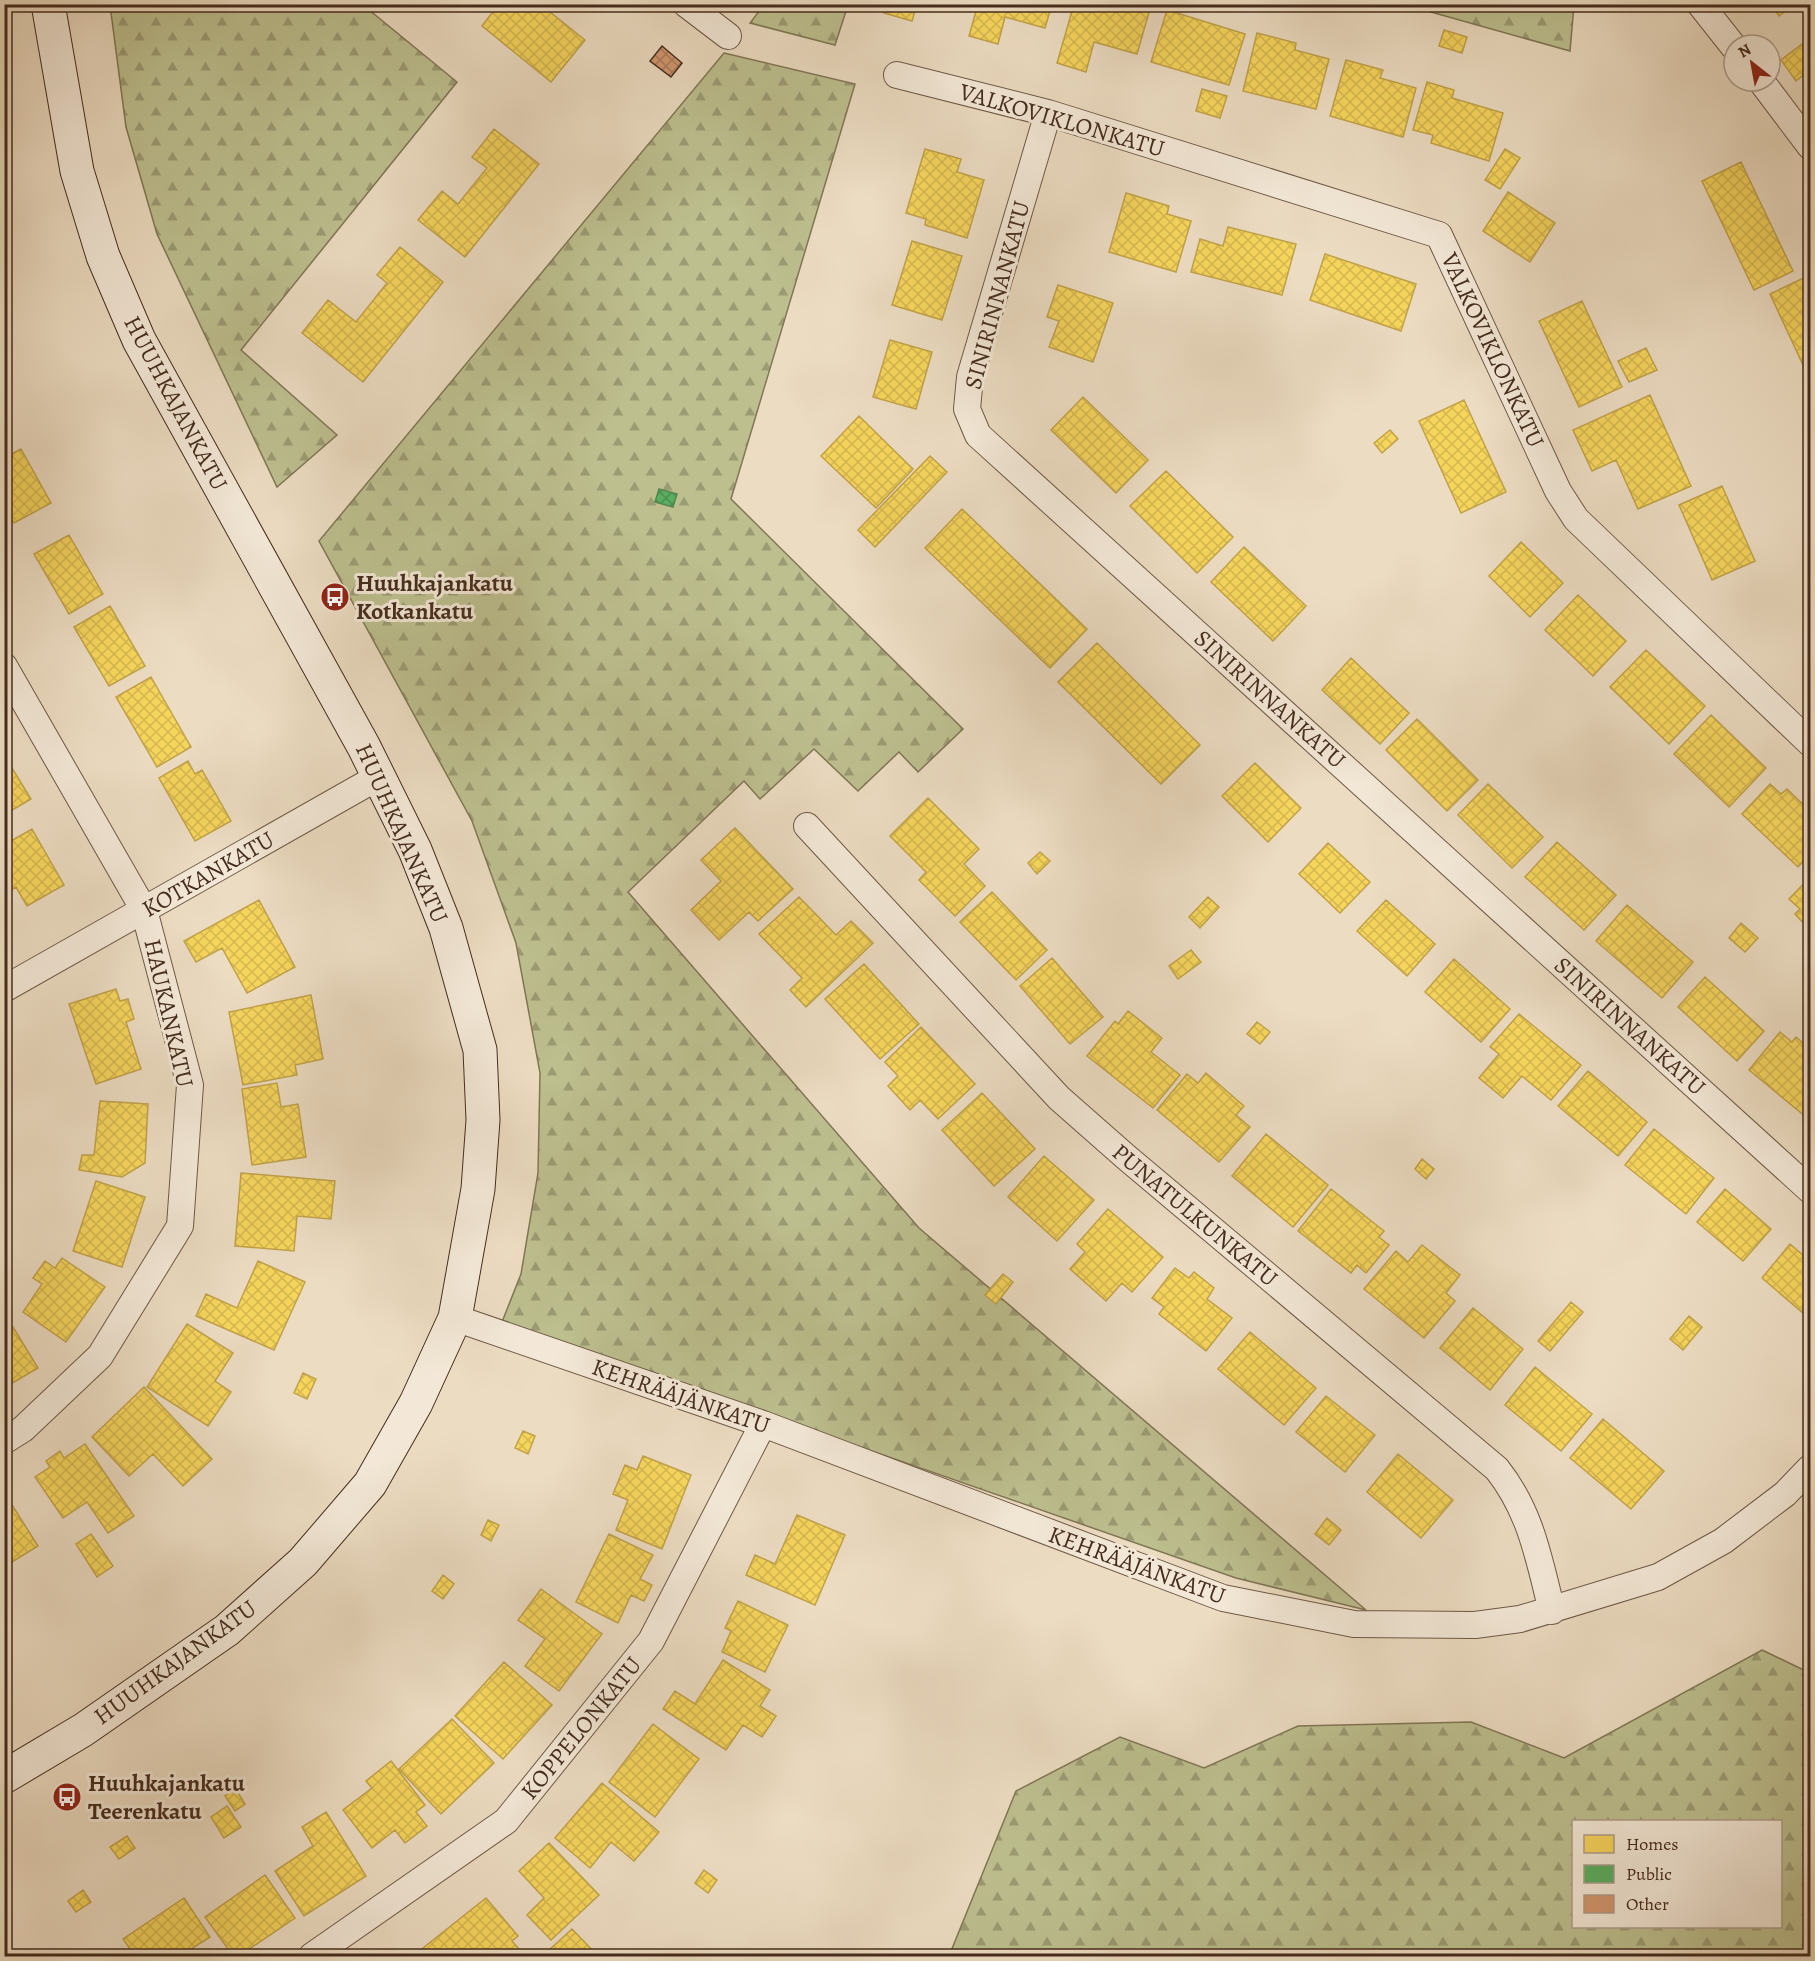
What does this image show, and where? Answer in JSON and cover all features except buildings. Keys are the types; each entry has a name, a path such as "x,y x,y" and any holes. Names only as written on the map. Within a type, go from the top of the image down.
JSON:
{"street":[{"name":"HUUHKAJANKATU","path":"4,1777 83,1730 226,1630 303,1562 370,1484 416,1403 455,1318 478,1189 483,1120 480,1050 446,928 415,850 380,776 140,340 103,256 77,171 48,4"},
{"path":"686,4 728,36"},
{"path":"1700,4 1723,33"},
{"name":"VALKOVIKLONKATU","path":"897,75 1048,113 1440,235 1558,491 1576,519 1810,743"},
{"path":"1770,93 1810,146"},
{"name":"SINIRINNANKATU","path":"1048,113 970,377 967,410 978,435 1810,1190"},
{"name":"HAUKANKATU","path":"4,666 144,910 190,1085 180,1226 100,1356 23,1429 4,1441"},
{"name":"KOTKANKATU","path":"4,989 380,776"},
{"name":"PUNATULKUNKATU","path":"807,826 1059,1098 1497,1469 1515,1492 1530,1524 1552,1611"},
{"name":"KEHRÄÄJÄNKATU","path":"455,1318 763,1424 1223,1598 1354,1624 1475,1625 1552,1611 1658,1577 1723,1541 1785,1494 1810,1468"},
{"name":"KOPPELONKATU","path":"312,1956 506,1821 651,1641 763,1424"}],"green space":[{"path":"110,5 363,5 457,82 241,350 337,435 277,487 157,234 126,127"},
{"path":"764,5 848,5 835,45 750,23"},
{"path":"1406,5 1574,5 1570,51"},
{"path":"724,53 855,84 731,499 963,729 918,772 899,752 858,791 814,749 760,799 744,781 628,892 919,1228 1366,1610 1236,1578 502,1322 521,1274 538,1173 540,1073 516,943 472,821 319,541"},
{"path":"1762,1650 1810,1673 1810,1956 949,1956 1016,1791 1120,1737 1204,1768 1298,1726 1471,1722 1564,1758"}],"place":[{"name":"Huuhkajankatu Kotkankatu","path":"335,597"},
{"name":"Huuhkajankatu Teerenkatu","path":"67,1797"}]}
